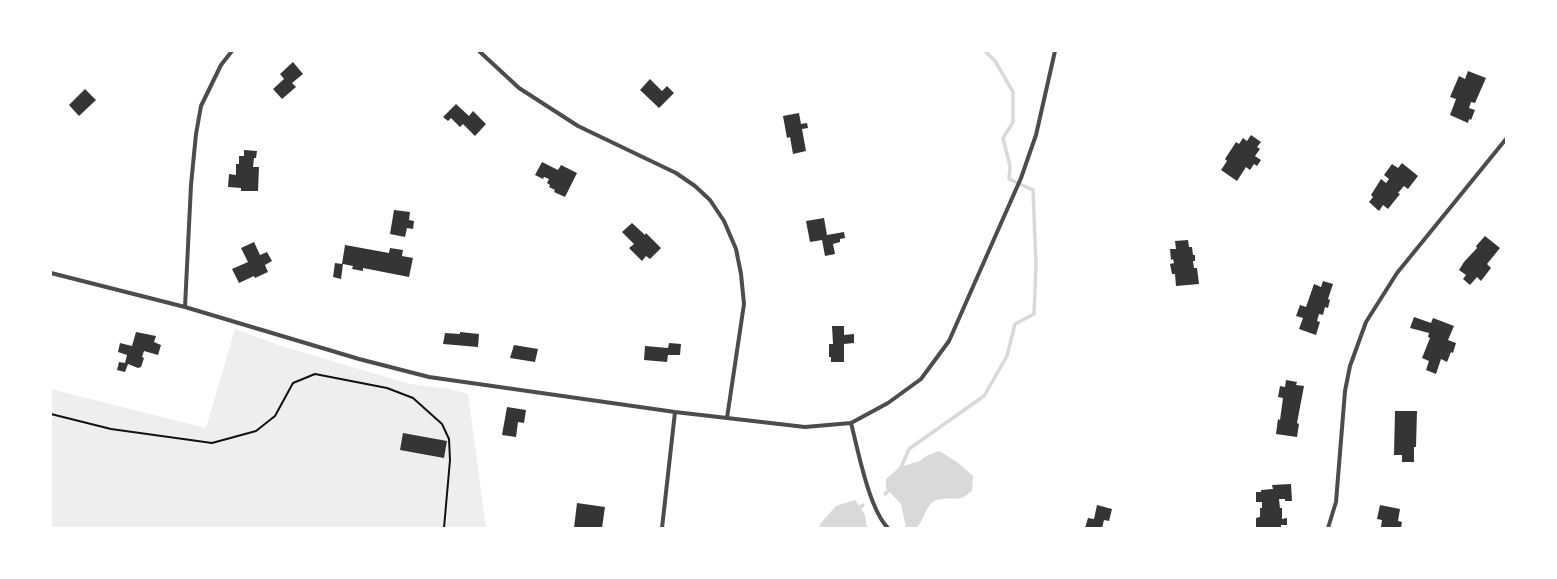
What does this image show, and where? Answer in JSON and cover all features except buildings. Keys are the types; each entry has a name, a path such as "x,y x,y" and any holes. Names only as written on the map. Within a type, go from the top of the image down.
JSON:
{"street":[{"path":"185,306 191,185 196,134 201,106 221,65 232,51"},
{"path":"479,51 519,88 578,126 676,173 695,186 714,205 724,221 736,250 741,274 744,304 727,418"},
{"path":"51,273 185,306 359,359 429,377 675,412 806,427 851,423 888,403 921,379 948,341 1018,188 1036,135 1055,51"},
{"path":"1328,528 1336,502 1345,392 1350,366 1366,322 1397,273 1506,139"},
{"path":"662,528 675,412"},
{"path":"851,423 868,489 882,522 888,528"}],"path":[{"path":"51,414 111,429 212,443 256,431 275,416 294,383 315,374 387,388 413,398 442,424 449,439 450,460 444,528"}],"shaded area":[{"path":"235,329 281,346 410,384 450,389 468,394 486,528 51,528 51,389 206,428"},
{"path":"939,451 957,462 973,476 972,491 961,498 936,500 930,505 916,528 906,528 901,504 886,488 886,479 900,467 920,461 926,456"},
{"path":"855,500 865,515 867,528 819,528 821,523 836,506"}],"waterway":[{"path":"900,470 909,449 984,396 1007,356 1015,324 1034,314 1036,265 1033,190 1009,179 1010,166 1003,138 1013,122 1013,92 995,61 985,51"},
{"path":"885,494 891,488"},
{"path":"856,510 863,505"}]}
